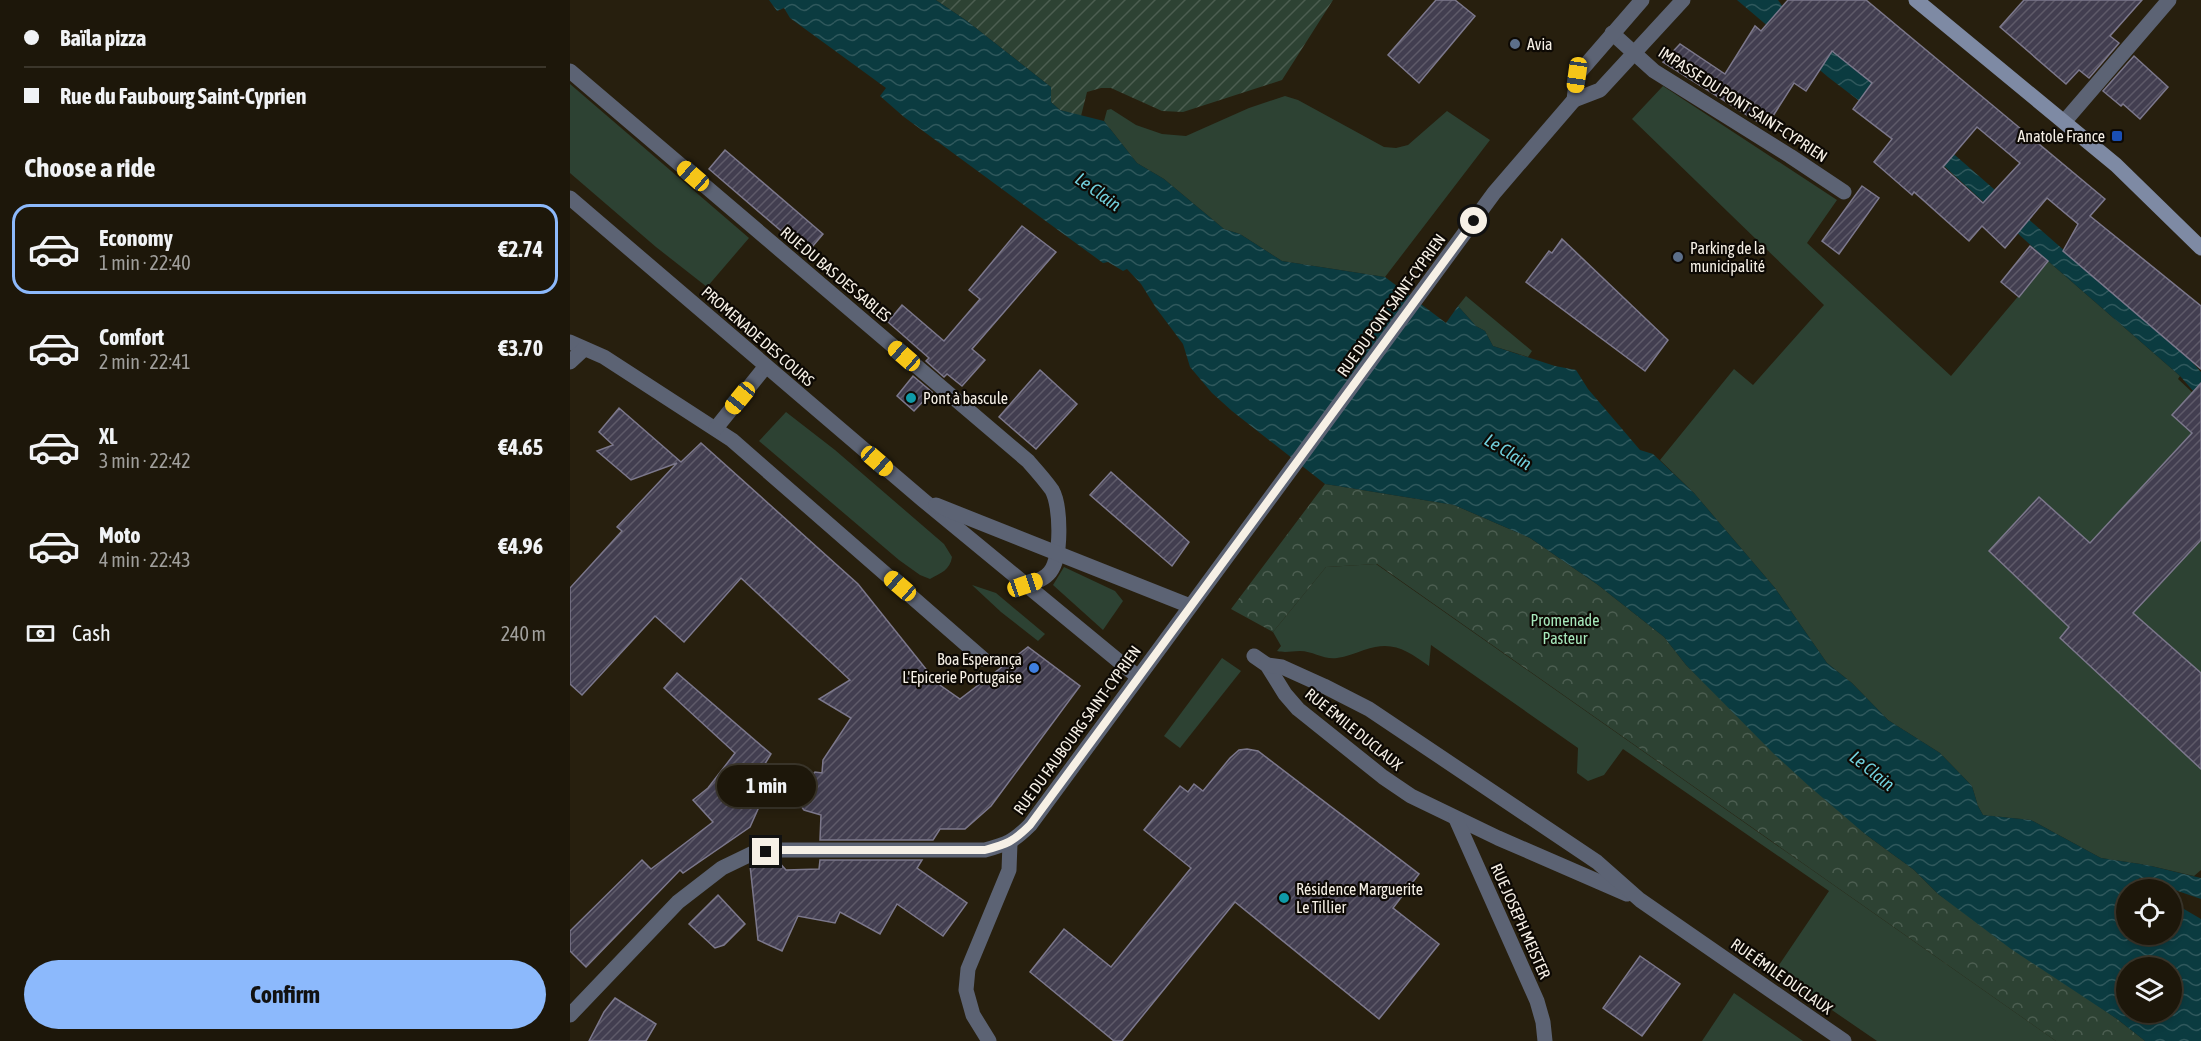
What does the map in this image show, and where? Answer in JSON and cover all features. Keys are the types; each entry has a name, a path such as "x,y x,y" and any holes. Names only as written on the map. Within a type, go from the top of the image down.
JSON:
{"main road":[{"path":"1916,0 2116,165 2201,248"}],"street":[{"name":"RUE DU PONT SAINT-CYPRIEN","path":"1190,606 1494,193 1574,100 1577,75 1642,0"},
{"path":"1574,100 1600,90 1630,48 1670,15 1683,0"},
{"path":"2064,122 2169,0"},
{"name":"IMPASSE DU PONT SAINT-CYPRIEN","path":"1612,33 1654,71 1844,192"},
{"name":"RUE DU BAS DES SABLES","path":"570,71 1028,461 1053,492 1058,515 1058,554"},
{"name":"PROMENADE DES COURS","path":"570,198 923,500 1138,677"},
{"path":"570,362 577,345 604,357 716,428 983,659"},
{"path":"716,428 766,366"},
{"name":"PROMENADE DES COURS","path":"923,500 1190,606"},
{"path":"1025,585 1043,579 1049,573 1058,554"},
{"name":"RUE DU FAUBOURG SAINT-CYPRIEN","path":"570,1015 678,902 722,868 751,854 780,850 985,850 1010,843 1030,825 1190,606"},
{"path":"1254,656 1267,665"},
{"name":"RUE ÉMILE DUCLAUX","path":"1267,665 1285,694 1298,709 1336,741 1411,796 1456,819 1640,900"},
{"name":"RUE ÉMILE DUCLAUX","path":"1267,665 1282,667 1369,709 1597,862 1640,900 1844,1041"},
{"name":"RUE JOSEPH MEISTER","path":"1456,819 1537,1001 1545,1041"},
{"path":"989,1041 974,1015 966,990 968,969 1009,870 1010,843"}],"green space":[{"path":"936,0 1333,0 1282,80 1183,112 1162,111 1111,88 1101,88 1087,92 1081,116 1060,110 1051,102 1051,87 967,21"},
{"path":"570,84 749,238 707,287 656,247 570,173"},
{"path":"1663,86 1837,200 1807,243 1951,376 2048,261 2180,376 2178,379 2193,393 2172,415 2192,433 2090,543 2039,497 1989,551 2069,627 2060,638 2201,769 2201,870 2194,876 2147,865 2101,858 2031,820 1983,815 1972,786 1940,753 1888,720 1852,683 1827,663 1775,588 1694,493 1660,460 1734,369 1753,385 1824,305 1632,119"},
{"path":"1285,96 1298,100 1384,147 1396,148 1408,145 1447,111 1490,140 1385,277 1282,261 1240,234 1224,229 1164,179 1137,163 1104,121 1107,110 1111,109 1136,125 1162,134 1186,136 1249,108"},
{"path":"1466,296 1532,351 1528,357 1493,346 1485,331 1476,326 1458,306"},
{"path":"786,412 835,450 944,544 952,557 947,568 930,579 920,575 899,560 759,441"},
{"name":"Promenade Pasteur","path":"1325,484 1454,505 1530,538 1598,585 1664,637 1686,665 1720,698 1865,834 1914,870 1938,894 2116,1018 2116,1023 2122,1023 2145,1041 2056,1041 1377,564 1326,567 1273,632 1231,609"},
{"path":"2201,540 2201,673 2133,613"},
{"path":"1376,564 2056,1041 1877,1041 1794,984 1777,968 1829,891 1623,749 1604,775 1588,781 1577,773 1578,748 1431,645 1429,666 1406,651 1391,646 1374,647 1344,657 1332,658 1305,651 1277,651 1281,646 1273,632 1326,567"},
{"path":"1064,567 1115,591 1123,601 1103,630 1053,585"},
{"path":"972,585 996,593 1045,634 1038,641 1001,612"},
{"path":"1222,658 1241,671 1180,748 1164,736"},
{"path":"1734,993 1803,1041 1702,1041"}],"water":[{"name":"Le Clain","path":"769,0 936,0 967,21 1051,87 1051,102 1060,110 1104,121 1137,163 1164,179 1224,229 1240,234 1282,261 1385,277 1446,323 1458,306 1476,326 1485,331 1493,346 1555,366 1576,370 1588,389 1640,450 1653,454 1694,493 1775,588 1827,663 1852,683 1888,720 1940,753 1972,786 1983,815 2031,820 2101,858 2147,865 2201,878 2201,899 2182,892 2182,879 2116,879 2116,945 2182,945 2182,908 2201,919 2201,1041 2145,1041 2122,1023 2182,1023 2182,957 2116,957 2116,1018 2011,949 1938,894 1914,870 1865,834 1773,753 1686,665 1664,637 1598,585 1530,538 1454,505 1325,484 1212,393 1190,367 1183,344 1141,284 1127,269 1123,271 1108,262 1103,263 904,117 880,96 886,88 790,18 784,8 777,11"},
{"path":"1737,0 1778,0 1791,18 1878,88 2191,361 2201,372 2201,400 2180,376 2048,261 1943,165 1828,77"}],"building":[{"path":"1436,0 1455,0 1475,16 1419,83 1388,55"},
{"path":"1788,0 1866,0 2105,199 2090,216 2201,306 2201,369 2063,251 2078,224 2047,198 2005,248 1982,226 1969,241 1914,192 1912,195 1874,162 1892,139 1853,109 1872,83 1832,51 1806,91 1794,83 1766,127 1663,62 1680,44 1725,74 1755,26 1761,31","holes":["1977,127 2020,163 1983,203 1943,167"]},
{"path":"2024,0 2142,0 2110,36 2119,43 2089,78 2079,70 2066,84 2000,27"},
{"path":"2134,56 2168,87 2140,119 2103,91"},
{"path":"725,150 823,234 807,253 709,169"},
{"path":"1862,186 1879,198 1839,254 1822,241"},
{"path":"1022,226 1056,252 972,349 985,360 962,386 947,374 944,377 926,361 929,358 888,322 902,305 944,341 980,299 969,290"},
{"path":"1562,239 1668,340 1645,371 1526,282 1549,251 1552,253"},
{"path":"2030,246 2048,261 2019,297 2001,282"},
{"path":"1040,370 1077,404 1036,449 999,417"},
{"path":"913,376 932,392 914,411 897,396"},
{"path":"2201,383 2201,540 2133,613 2201,673 2201,769 2060,638 2069,627 1989,551 2039,497 2090,543 2192,433 2172,415"},
{"path":"619,408 681,462 701,443 858,584 937,683 960,699 1028,647 1080,686 991,806 965,829 940,829 933,840 820,840 821,815 804,810 795,798 785,804 763,798 750,827 683,873 680,870 586,967 570,951 570,931 642,860 651,869 713,822 693,800 708,788 735,753 664,688 677,673 771,754 763,767 806,771 813,774 822,773 823,760 851,718 819,699 850,680 741,578 684,642 655,616 582,695 570,684 570,588 622,531 617,527 677,463 631,480 597,451 613,445 599,432"},
{"path":"1111,472 1189,542 1172,566 1090,495"},
{"name":"Résidence Marguerite Le Tillier","path":"1239,750 1258,751 1419,874 1393,908 1439,944 1379,1019 1235,902 1122,1041 1114,1041 1030,972 1064,929 1111,967 1191,868 1144,830 1180,786 1188,792 1194,784 1203,791 1230,758"},
{"path":"777,860 786,870 819,869 820,860 922,860 917,868 967,903 943,936 897,904 880,934 840,912 835,923 798,916 782,951 758,940 750,865"},
{"path":"718,895 745,924 724,945 715,948 689,924"},
{"path":"1640,956 1680,984 1642,1036 1603,1008"},
{"path":"615,998 656,1024 646,1041 589,1041 604,1012"}],"place":[{"name":"Avia","path":"1515,44"},
{"name":"Anatole France","path":"2117,136"},
{"name":"Parking de la municipalité","path":"1678,257"},
{"name":"Pont à bascule","path":"911,398"},
{"name":"Boa Esperança L'Epicerie Portugaise","path":"1034,668"},
{"name":"Résidence Marguerite Le Tillier","path":"1284,898"}],"route":[{"path":"766,852 780,850 985,850 1010,843 1020,835 1030,825 1474,221"}]}
